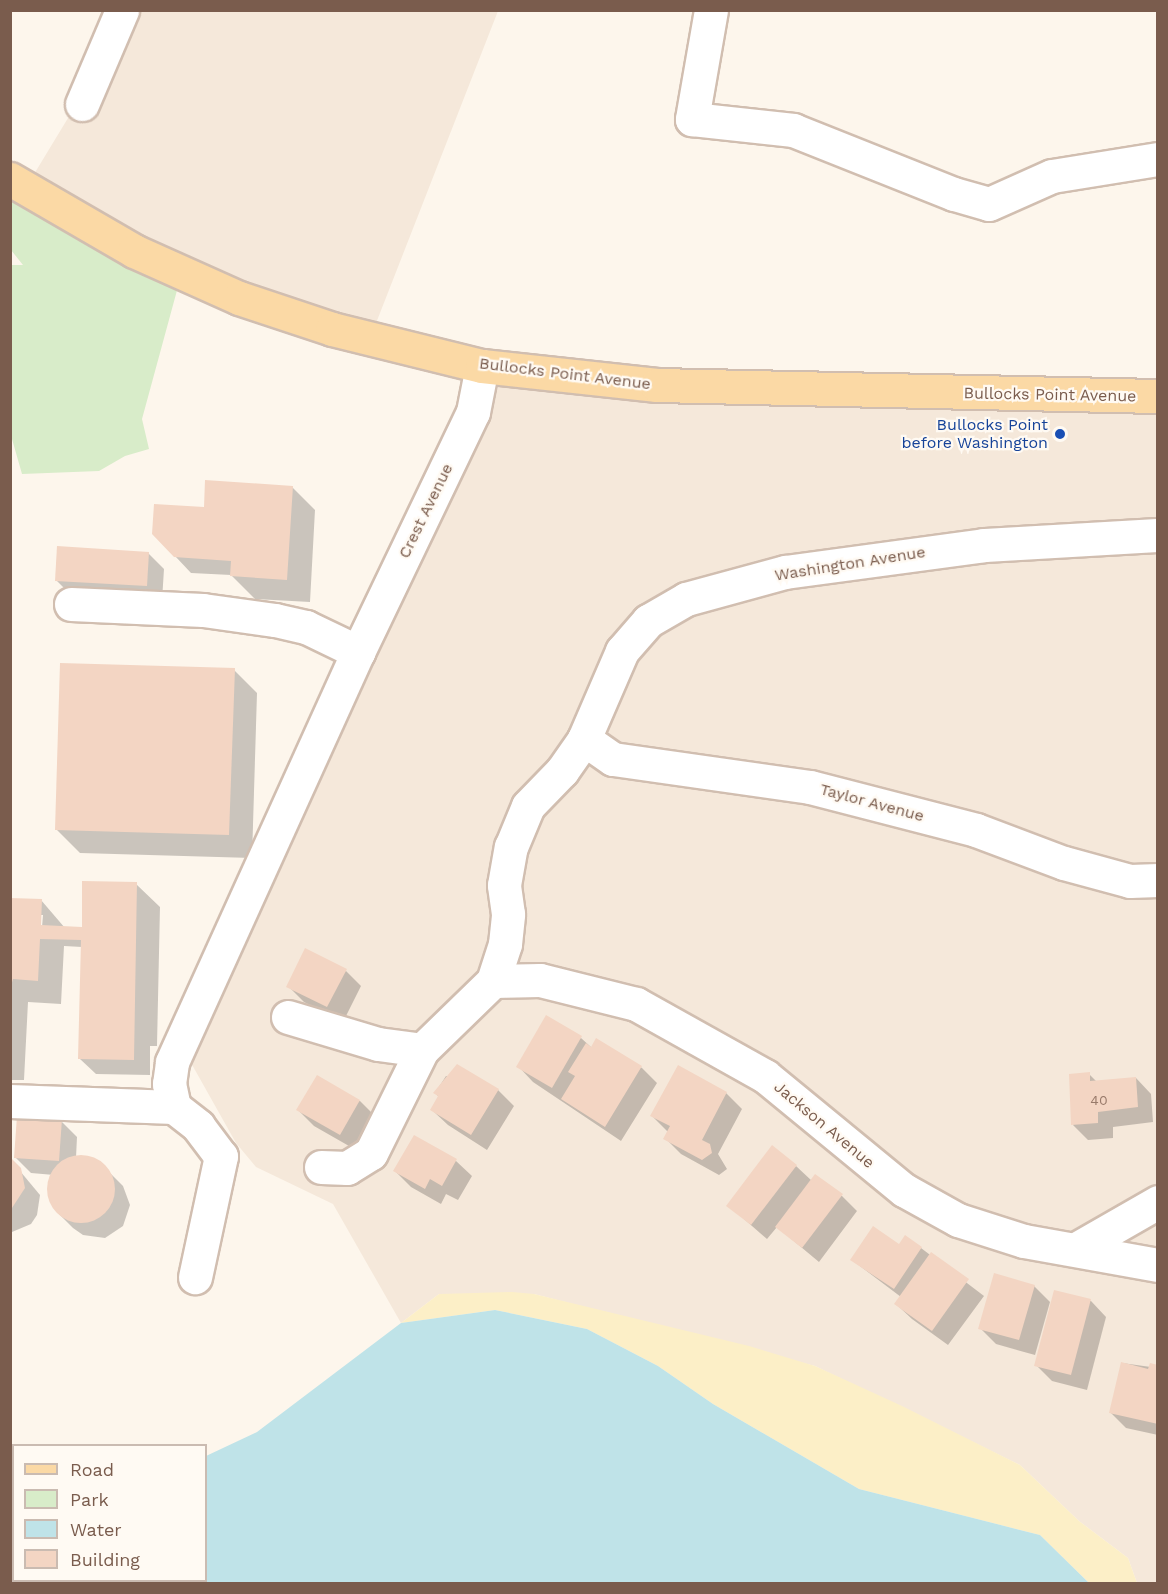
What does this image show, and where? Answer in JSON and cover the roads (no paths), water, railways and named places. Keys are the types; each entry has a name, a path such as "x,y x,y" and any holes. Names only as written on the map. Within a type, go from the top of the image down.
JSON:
{"main road":[{"name":"Bullocks Point Avenue","path":"10,179 134,251 239,298 332,329 482,366 657,385 1158,396"}],"street":[{"path":"82,104 122,10"},
{"path":"711,10 692,119 793,130 954,194 989,204 1052,176 1158,159"},
{"name":"Crest Avenue","path":"174,1107 170,1084 172,1062 358,652 473,412 482,366"},
{"name":"Washington Avenue","path":"321,1167 347,1168 371,1153 422,1050 493,981 505,944 508,914 504,885 511,847 528,806 562,771 584,739 622,651 648,621 686,599 785,572 984,545 1158,535"},
{"path":"71,604 203,610 275,620 306,627 358,652"},
{"name":"Taylor Avenue","path":"584,739 613,759 810,787 976,830 1064,863 1130,881 1158,880"},
{"name":"Jackson Avenue","path":"493,981 540,980 636,1004 765,1076 873,1166 922,1201 978,1228 1158,1265"},
{"path":"288,1017 378,1044 422,1050"},
{"path":"10,1101 174,1107 198,1126 221,1155 195,1276"},
{"path":"1076,1249 1158,1202"}],"water":[{"path":"495,1310 587,1329 658,1366 713,1404 859,1489 1040,1535 1089,1583 11,1583 11,1459 12,1582 207,1582 207,1456 257,1432 401,1323"}],"place":[{"name":"Bullocks Point before Washington","path":"1060,434"}]}
